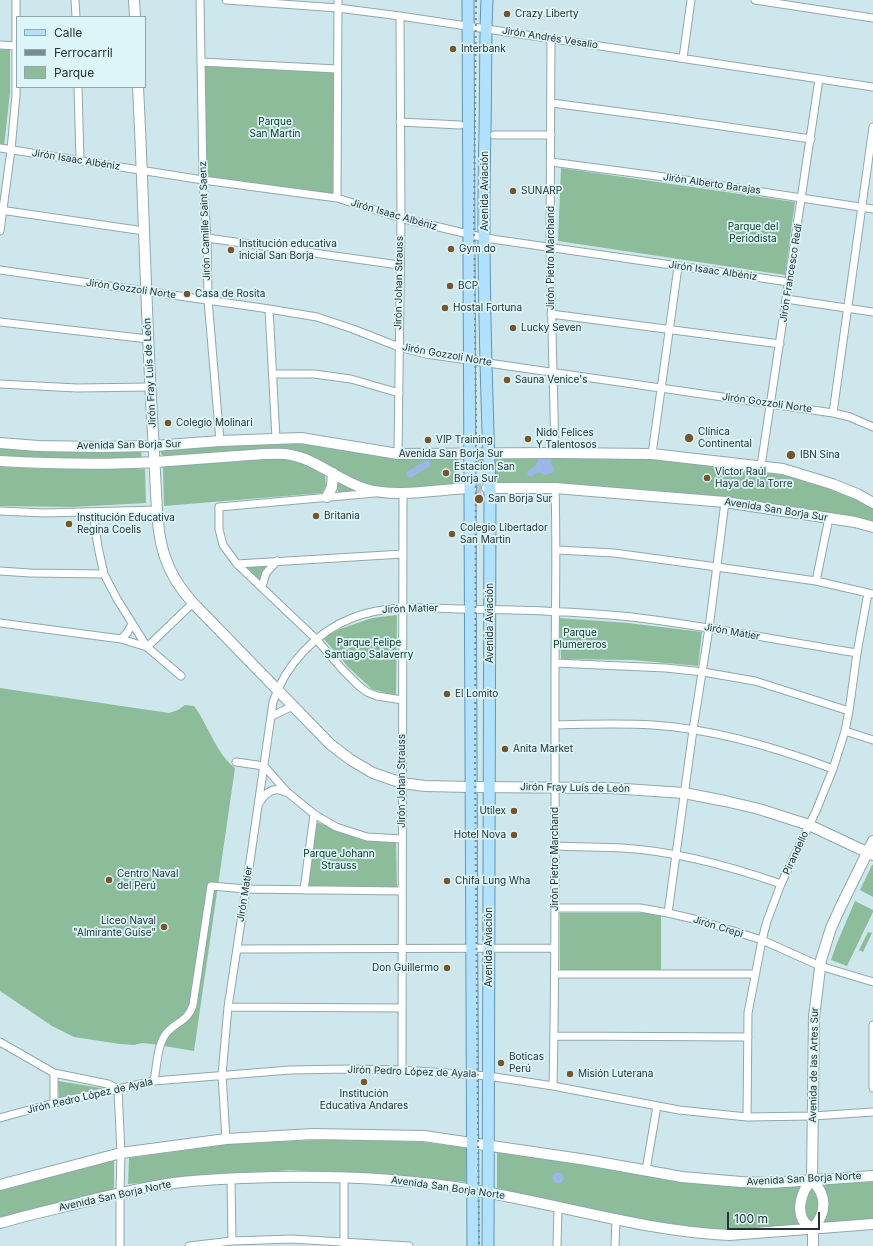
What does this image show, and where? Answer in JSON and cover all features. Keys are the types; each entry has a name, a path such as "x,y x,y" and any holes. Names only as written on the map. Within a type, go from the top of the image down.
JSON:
{"main road":[{"path":"134,0 135,16"},
{"name":"Avenida Aviación","path":"468,0 473,1246"},
{"name":"Avenida Aviación","path":"487,0 485,238 490,609 488,1246"},
{"name":"Jirón Fray Luís de León","path":"138,88 143,170 150,387 157,510 160,537 165,557 181,590 193,603 330,744 351,760 373,773 402,782 424,786 610,788 684,793 752,808 809,825 870,854"},
{"name":"Avenida San Borja Sur","path":"0,444 92,447 154,446 220,441 301,438 398,454 652,454 783,469 806,475 857,494 873,503"},
{"name":"Avenida San Borja Sur","path":"0,461 70,464 155,462 261,454 287,454 299,457 368,490 403,492 470,488"},
{"path":"327,497 332,487 333,473"},
{"name":"Avenida San Borja Sur","path":"488,488 555,488 725,502 855,522 873,527"},
{"name":"Avenida de las Artes Sur","path":"812,1180 814,1017 820,966 834,922 870,854 873,841"},
{"name":"Avenida San Borja Norte","path":"0,1185 121,1153 226,1139 313,1134 424,1136 489,1144 682,1177 741,1182 770,1183 873,1176"},
{"name":"Avenida San Borja Norte","path":"0,1223 120,1193 173,1183 287,1176 344,1177 420,1182 473,1190 670,1230 714,1235 873,1224"},
{"path":"813,1228 805,1222 801,1212 803,1192 812,1180 818,1187 823,1198 819,1222 813,1228 813,1246"}],"street":[{"path":"0,231 1,210 11,150 16,95 16,0"},
{"path":"75,0 76,16"},
{"name":"Jirón Camille Saint Saenz","path":"200,0 203,180 207,238 208,300 220,441"},
{"name":"Jirón Andrés Vesalio","path":"226,0 338,4 400,16 873,87"},
{"path":"683,58 691,0"},
{"path":"755,0 793,3 873,18"},
{"path":"337,198 338,4"},
{"name":"Jirón Johan Strauss","path":"398,454 400,16"},
{"name":"Jirón Pietro Marchand","path":"551,39 552,103 550,248 555,453"},
{"path":"0,45 16,46"},
{"path":"201,62 337,69"},
{"name":"Jirón Francesco Redi","path":"761,466 819,79"},
{"path":"78,88 80,160"},
{"path":"552,103 811,139"},
{"path":"400,122 460,125"},
{"path":"833,413 873,127"},
{"path":"494,135 551,135"},
{"name":"Jirón Isaac Albéniz","path":"0,148 203,180 337,198 400,218 485,238 789,282"},
{"name":"Jirón Alberto Barajas","path":"551,162 873,208"},
{"path":"1,210 144,231"},
{"path":"207,238 399,265"},
{"path":"652,454 678,266"},
{"name":"Jirón Gozzoli Norte","path":"0,270 316,317 354,329 399,347 426,354 553,371 833,413 850,417 873,427"},
{"path":"786,299 873,312"},
{"path":"269,309 276,438"},
{"path":"551,314 780,344"},
{"path":"0,322 148,339"},
{"path":"273,374 314,374 344,378 399,392"},
{"path":"0,384 77,388 150,387"},
{"name":"Jirón Pietro Marchand","path":"553,1086 555,974 555,612 557,550 555,488"},
{"path":"390,492 219,508 219,529 223,545 237,564 316,639 342,669 367,692 377,696 402,700"},
{"name":"Jirón Johan Strauss","path":"402,1070 403,492"},
{"path":"668,913 693,730 703,672 725,502"},
{"path":"0,511 45,513 157,510"},
{"path":"93,512 98,548 104,574 117,599 147,647 181,676"},
{"path":"816,582 829,518"},
{"path":"557,550 614,553 717,567 816,582 870,593"},
{"path":"237,564 403,554"},
{"path":"262,587 266,573 277,561"},
{"path":"0,571 104,574"},
{"name":"Pirandello","path":"747,1117 748,1013 762,940 767,921 782,884 833,769 845,731 857,654 870,593"},
{"path":"147,647 193,603"},
{"name":"Jirón Matier","path":"226,1139 222,1075 228,1007 273,702 277,690 293,663 316,639 334,626 353,617 375,610 402,608 490,609 631,617 709,628 857,654"},
{"path":"0,623 121,639 147,647"},
{"path":"121,639 127,633 132,624"},
{"path":"555,662 658,667 703,672 755,681 849,711"},
{"path":"272,716 293,706"},
{"path":"555,725 647,725 693,730 736,738 779,750 833,769"},
{"path":"845,731 873,740"},
{"path":"236,762 264,766 287,792 314,814 336,827 367,836 402,839"},
{"path":"258,806 263,796 273,789 280,789 287,792"},
{"path":"304,890 314,814"},
{"path":"555,846 623,848 675,855 726,866 782,884"},
{"path":"154,1081 161,1044 166,1033 188,1016 193,1005 214,886 246,889 402,891"},
{"name":"Jirón Crepi","path":"555,908 640,908 668,913 698,920 762,940 820,966 873,982"},
{"path":"237,949 555,948"},
{"path":"555,974 755,974"},
{"path":"228,1007 402,1008"},
{"path":"873,1025 873,1088"},
{"path":"554,1036 748,1037"},
{"path":"0,1042 54,1073 108,1084 118,1089 121,1153 120,1246"},
{"name":"Jirón Pedro López de Ayala","path":"0,1118 54,1103 154,1081 290,1070 402,1070 473,1074 553,1086 695,1112 747,1117 813,1116 873,1112"},
{"path":"54,1073 54,1103"},
{"path":"646,1170 657,1106"},
{"path":"344,1177 344,1244"},
{"path":"231,1179 232,1241"},
{"path":"557,1246 558,1207"},
{"path":"616,1220 616,1246"},
{"path":"189,1246 232,1241 291,1239 344,1244 405,1246"}],"green space":[{"path":"0,49 10,50 10,92 4,147 0,146"},
{"name":"Parque San Martín","path":"204,65 334,71 335,195 205,178"},
{"name":"Parque del Periodista","path":"561,168 795,202 785,275 558,241"},
{"path":"296,442 458,457 459,484 406,489 384,489 364,485 293,452 165,458 160,452 165,449"},
{"path":"0,447 113,452 141,451 142,460 101,461 0,458"},
{"path":"270,456 299,460 325,474 326,486 322,493 164,506 163,467 166,465"},
{"path":"474,457 483,457 484,467 472,468"},
{"path":"494,457 650,458 776,473 842,491 873,506 873,524 844,518 494,485"},
{"path":"0,467 48,469 145,469 146,503 73,507 0,506"},
{"path":"340,481 357,491 356,493 338,493 337,486"},
{"path":"277,561 266,573 262,587 237,564"},
{"name":"Parque Felipe Santiago Salaverry","path":"397,615 396,696 372,689 349,668 323,638 340,629 372,618"},
{"name":"Parque Plumereros","path":"559,618 628,623 702,632 698,666 633,660 561,659"},
{"name":"Centro Naval del Perú","path":"0,688 169,713 178,710 185,705 194,706 217,747 228,762 235,768 194,1051 152,1044 120,1044 74,1037 52,1026 0,991"},
{"name":"Parque Johann Strauss","path":"316,822 366,839 396,841 397,889 307,887"},
{"path":"873,865 873,897 860,890"},
{"path":"855,901 873,910 873,912 847,966 831,960"},
{"path":"560,913 661,913 661,972 560,971"},
{"path":"868,932 872,933 863,952 859,950"},
{"path":"58,1081 101,1088 59,1098"},
{"path":"338,1139 422,1142 468,1148 466,1182 412,1177 289,1170 128,1184 129,1158 228,1144"},
{"path":"497,1151 592,1165 802,1185 801,1225 747,1231 711,1231 590,1210 497,1188"},
{"path":"114,1159 114,1189 0,1219 0,1191"},
{"path":"873,1181 873,1220 821,1224 821,1185"},
{"path":"812,1187 818,1200 818,1208 812,1221 809,1220 805,1211 805,1203"}],"water":[{"path":"547,456 551,458 551,464 554,468 553,473 550,472 549,469 544,468 544,461"},
{"path":"556,1173 560,1173 562,1174 562,1182 556,1183 553,1180 553,1176"}],"waterway":[{"path":"531,473 538,468 541,462 544,462"},
{"path":"410,474 427,464"},
{"path":"538,468 545,471 550,470"}],"tunnel":[{"path":"471,488 487,488"}],"railway":[{"path":"476,0 474,218 476,419 475,765 479,1246"}],"place":[{"name":"Crazy Liberty","path":"507,14"},
{"name":"Interbank","path":"453,49"},
{"name":"SUNARP","path":"513,191"},
{"name":"Gym do","path":"451,249"},
{"name":"Institución educativa inicial San Borja","path":"231,250"},
{"name":"BCP","path":"450,286"},
{"name":"Casa de Rosita","path":"187,294"},
{"name":"Hostal Fortuna","path":"445,308"},
{"name":"Lucky Seven","path":"513,328"},
{"name":"Sauna Venice's","path":"507,380"},
{"name":"Colegio Molinari","path":"168,423"},
{"name":"Clínica Continental","path":"689,438"},
{"name":"Nido Felices Y Talentosos","path":"528,439"},
{"name":"VIP Training","path":"428,440"},
{"name":"IBN Sina","path":"791,455"},
{"name":"Estacion San Borja Sur","path":"446,473"},
{"name":"Víctor Raúl Haya de la Torre","path":"707,478"},
{"name":"San Borja Sur","path":"479,499"},
{"name":"Britania","path":"316,516"},
{"name":"Institución Educativa Regina Coelis","path":"69,524"},
{"name":"Colegio Libertador San Martin","path":"452,534"},
{"name":"El Lomito","path":"447,694"},
{"name":"Anita Market","path":"505,749"},
{"name":"Utilex","path":"514,811"},
{"name":"Hotel Nova","path":"514,835"},
{"name":"Centro Naval del Perú","path":"109,880"},
{"name":"Chifa Lung Wha","path":"447,881"},
{"name":"Liceo Naval \"Almirante Guise\"","path":"164,927"},
{"name":"Don Guillermo","path":"447,968"},
{"name":"Boticas Perú","path":"501,1063"},
{"name":"Misión Luterana","path":"570,1074"},
{"name":"Institución Educativa Andares","path":"364,1082"}]}
